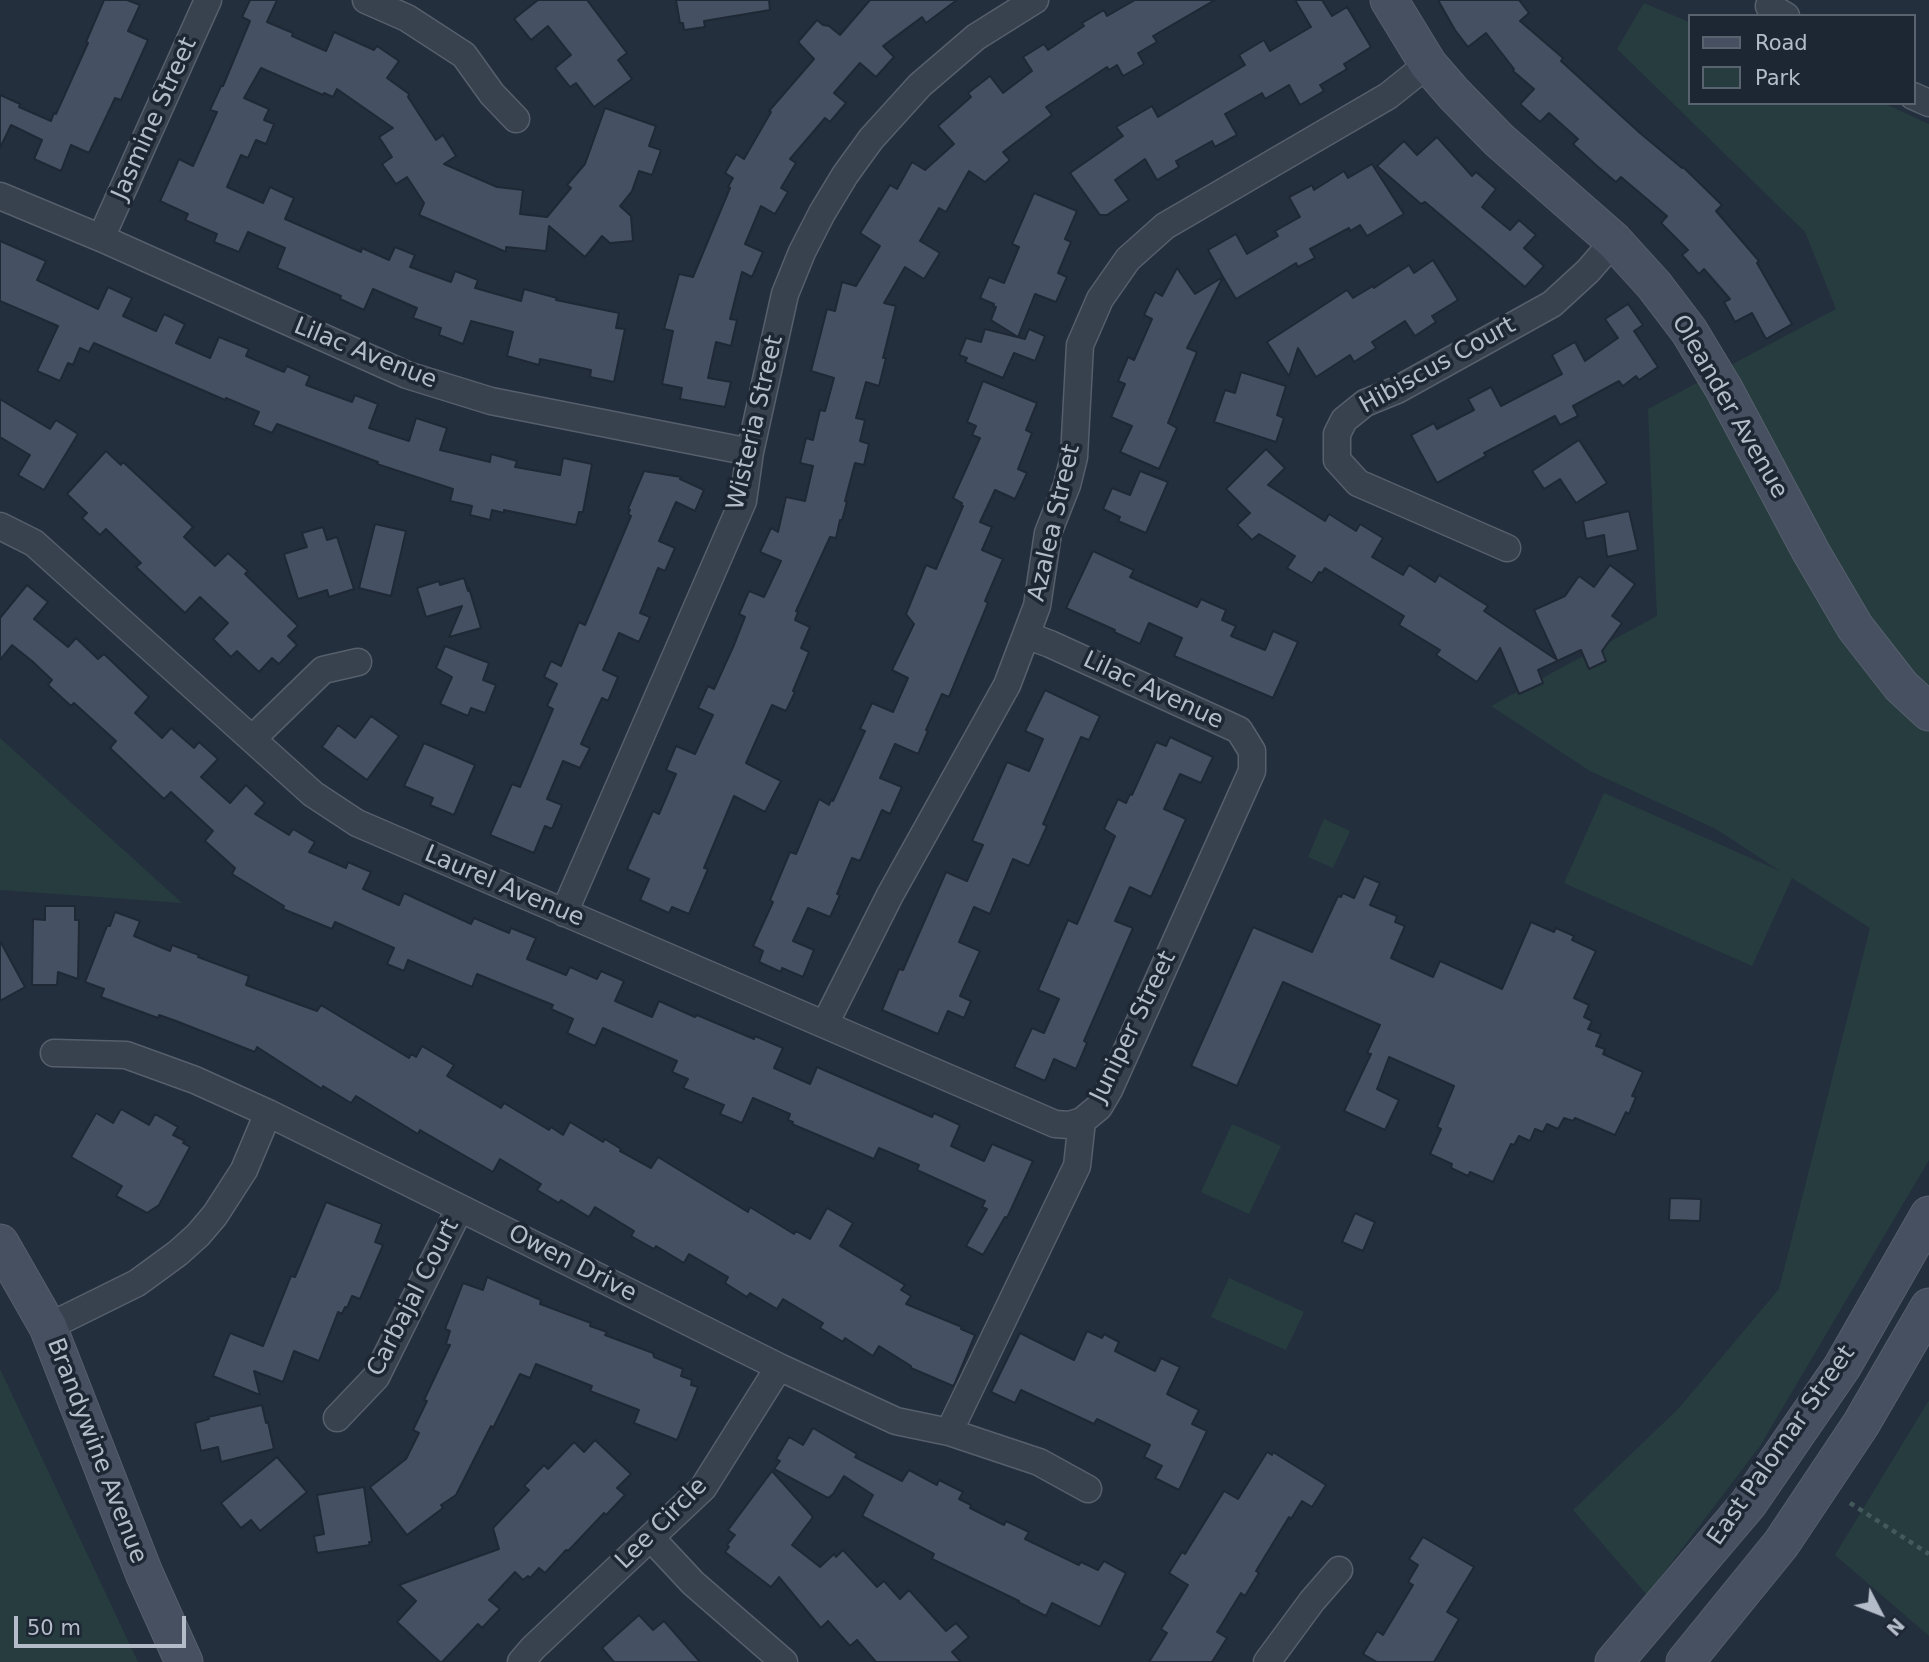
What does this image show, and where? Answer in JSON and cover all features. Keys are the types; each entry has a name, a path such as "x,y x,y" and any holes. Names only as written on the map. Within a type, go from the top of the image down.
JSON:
{"street":[{"name":"Jasmine Street","path":"101,238 208,0"},
{"path":"366,0 407,18 464,55 492,94 516,119"},
{"name":"Wisteria Street","path":"564,912 743,501 750,452 785,293 822,213 845,175 879,130 920,85 976,37 1035,0"},
{"name":"Oleander Avenue","path":"1389,0 1428,64 1454,94 1499,140 1614,241 1654,285 1689,331 1855,626 1900,686 1929,712"},
{"name":"Azalea Street","path":"825,1024 890,895 1007,685 1037,606 1048,533 1067,485 1074,457 1080,345 1094,310 1113,278 1128,259 1165,226 1388,96 1428,64"},
{"name":"Lilac Avenue","path":"0,195 407,375 491,401 750,452"},
{"name":"Hibiscus Court","path":"1507,548 1358,483 1337,460 1337,434 1344,420 1365,403 1397,390 1552,303 1588,271 1614,241"},
{"name":"Laurel Avenue","path":"0,526 34,543 313,794 357,823 1055,1124 1069,1125 1082,1121"},
{"name":"Lilac Avenue","path":"1026,635 1239,730 1252,751 1252,771"},
{"path":"253,739 323,670 358,662"},
{"name":"Juniper Street","path":"949,1432 1077,1166 1082,1121 1099,1107 1109,1090 1252,771"},
{"name":"Owen Drive","path":"54,1054 126,1055 195,1080 268,1113 779,1367 896,1421 949,1432 1039,1462 1088,1489"},
{"path":"48,1327 137,1283 159,1269 198,1235 215,1215 244,1170 268,1113"},
{"name":"Carbajal Court","path":"337,1418 376,1377 460,1208"},
{"name":"East Palomar Street","path":"1614,1662 1742,1511 1842,1367 1929,1215"},
{"name":"Brandywine Avenue","path":"0,1243 48,1327 144,1573 184,1662"},
{"name":"East Palomar Street","path":"1685,1662 1781,1544 1861,1424 1929,1307"},
{"name":"Lee Circle","path":"521,1662 703,1488 779,1367"},
{"path":"1742,1511 1755,1537 1751,1581"},
{"path":"651,1538 693,1583 784,1662"},
{"path":"1267,1662 1312,1601 1339,1570"}],"path":[{"path":"1850,1503 1929,1554"}],"green space":[{"path":"1644,3 1688,22 1688,105 1887,105 1929,124 1929,1160 1760,1446 1647,1595 1573,1510 1679,1408 1779,1289 1870,928 1792,878 1752,966 1564,883 1604,793 1780,871 1716,829 1590,771 1491,706 1657,616 1648,409 1836,309 1805,232 1617,49"},
{"path":"0,738 182,903 0,890"},
{"path":"1324,819 1350,831 1333,868 1308,857"},
{"path":"1232,1124 1281,1146 1249,1214 1201,1192"},
{"path":"1229,1278 1304,1312 1286,1350 1211,1317"},
{"path":"0,1369 138,1662 0,1662"},
{"path":"1929,1400 1929,1636 1835,1555"}],"building":[{"path":"104,0 127,0 140,5 128,31 148,40 121,100 115,98 89,153 71,145 61,171 34,159 42,140 11,125 0,148 0,95 51,121 88,43 86,42"},
{"path":"250,0 277,0 267,22 326,51 334,32 374,50 377,46 399,61 387,78 409,94 408,97 436,140 443,135 456,156 444,164 497,187 523,190 520,214 547,217 571,188 567,185 585,164 605,108 656,126 649,146 661,150 652,175 639,171 632,191 620,206 631,216 633,241 610,243 602,236 585,257 549,226 546,251 506,247 506,252 419,215 424,203 407,177 396,184 382,164 392,157 379,137 393,128 337,89 333,97 324,93 323,95 261,68 244,98 269,109 264,120 274,124 266,144 256,140 248,158 241,155 227,187 263,203 270,187 294,198 285,219 361,252 362,248 389,260 395,247 415,255 410,267 451,282 455,271 478,280 475,288 521,301 524,289 557,298 556,300 619,313 616,328 625,329 614,382 590,377 591,370 540,359 539,365 507,356 513,332 471,321 463,344 439,335 441,328 413,318 417,308 373,289 364,310 340,299 341,296 277,268 285,248 248,232 239,252 214,242 217,234 185,220 188,214 160,201 179,159 193,166 217,112 210,110 250,21 242,17"},
{"path":"538,0 587,0 627,53 618,60 632,79 594,107 576,83 570,87 555,68 571,55 548,26 531,40 514,19"},
{"path":"676,0 769,0 770,10 704,21 705,27 684,30"},
{"path":"870,0 957,0 926,23 922,17 883,46 894,57 876,77 860,63 834,93 846,103 830,122 825,118 790,159 796,163 781,188 788,192 775,214 761,206 745,244 763,252 752,277 742,272 730,319 737,320 731,346 716,342 708,378 731,382 725,407 680,399 682,388 662,384 673,331 664,329 679,274 693,277 730,188 728,187 733,178 725,173 736,154 744,159 771,112 769,111 814,59 798,42 817,20 840,35"},
{"path":"1135,0 1215,0 1153,36 1157,42 1138,53 1144,64 1123,76 1117,65 1109,70 1107,67 1046,107 1052,115 1003,152 1010,160 985,182 969,171 946,212 939,208 920,241 940,253 924,279 905,267 884,303 896,306 883,358 886,358 879,386 866,382 856,418 865,420 860,441 869,444 864,465 855,463 836,538 830,537 796,611 795,620 810,627 801,648 809,652 786,711 772,705 746,763 781,781 765,812 734,796 704,868 708,869 689,914 672,907 669,913 640,900 649,879 627,869 653,811 659,814 676,774 666,770 676,746 695,754 713,715 698,708 708,686 714,689 734,645 745,617 739,614 749,591 764,597 781,561 760,552 771,528 778,532 786,497 805,501 813,466 800,463 806,438 813,440 820,410 825,411 834,378 811,371 827,309 835,311 842,282 856,286 880,246 860,233 890,185 897,189 912,162 925,170 954,144 938,126 971,97 968,93 990,76 1003,93 1032,71 1023,57 1044,44 1048,50 1084,26 1082,23 1104,10 1107,16"},
{"path":"1295,0 1322,0 1332,16 1347,7 1371,47 1344,64 1347,69 1320,85 1324,91 1300,105 1289,85 1265,99 1262,93 1225,114 1237,135 1215,147 1212,141 1176,161 1179,167 1157,180 1145,159 1115,180 1129,200 1107,215 1100,215 1070,173 1123,136 1116,127 1152,106 1158,117 1245,65 1239,55 1264,40 1270,51 1311,27"},
{"path":"1438,0 1519,0 1529,13 1520,21 1722,205 1716,211 1759,261 1757,263 1792,324 1766,339 1752,313 1735,322 1724,302 1730,299 1704,269 1699,274 1682,255 1688,250 1661,223 1667,216 1621,177 1616,182 1597,166 1573,144 1578,139 1549,113 1540,122 1520,104 1534,89 1513,71 1486,33 1468,47"},
{"path":"1437,137 1472,176 1476,172 1496,189 1482,207 1510,230 1519,220 1536,235 1524,248 1544,266 1525,287 1425,202 1421,204 1377,166 1404,141 1417,155"},
{"path":"1372,164 1404,214 1367,236 1360,225 1350,231 1349,228 1310,249 1315,258 1298,267 1296,263 1236,299 1208,250 1236,234 1247,254 1278,236 1275,231 1300,217 1289,197 1312,185 1314,190 1344,171 1348,178"},
{"path":"1034,193 1077,211 1065,239 1071,242 1058,273 1067,277 1056,302 1035,294 1018,337 991,320 996,307 980,298 989,277 1004,283 1019,247 1012,244"},
{"path":"0,241 46,261 37,280 98,309 108,287 132,298 123,316 156,331 164,314 185,324 176,343 210,358 219,337 249,349 246,356 284,372 287,366 310,376 306,385 352,402 355,395 378,404 369,428 409,441 416,418 447,428 440,450 490,462 491,454 517,461 515,467 560,475 563,458 592,464 583,512 579,512 576,525 504,510 504,513 492,510 490,520 470,515 472,506 450,501 453,489 377,464 378,462 277,424 272,433 253,425 259,412 94,343 89,352 80,348 73,365 68,363 60,381 37,371 58,326 0,301"},
{"path":"1433,260 1458,300 1432,316 1436,322 1415,336 1405,321 1372,342 1376,348 1354,362 1350,355 1316,377 1298,348 1289,376 1267,342 1347,290 1353,298 1409,265 1414,273"},
{"path":"1177,268 1195,294 1223,277 1187,348 1197,352 1168,423 1177,428 1159,469 1120,452 1132,426 1111,417 1125,384 1118,381 1128,357 1134,360 1152,319 1144,315 1155,292 1162,296"},
{"path":"1628,304 1643,325 1634,331 1658,367 1639,380 1636,376 1623,386 1619,381 1573,406 1578,416 1560,425 1555,416 1484,453 1486,456 1437,483 1411,435 1434,423 1437,429 1474,410 1468,399 1491,387 1501,406 1562,374 1552,355 1575,342 1585,361 1618,338 1605,319"},
{"path":"985,329 1025,339 1029,329 1045,336 1035,361 1014,353 1003,378 965,362 967,358 959,355 966,338 981,342"},
{"path":"1241,372 1286,386 1277,415 1284,418 1276,442 1214,422 1225,390 1235,393"},
{"path":"983,381 1037,403 1026,430 1032,433 1018,469 1027,473 1015,499 995,490 980,522 992,527 982,550 1003,559 985,601 988,603 949,697 942,694 918,754 895,744 880,778 902,787 890,814 882,810 860,861 852,858 830,917 808,908 793,941 814,950 803,977 782,968 781,972 759,962 763,951 753,946 773,902 770,900 790,852 796,854 819,799 829,805 831,800 833,801 865,731 860,729 872,703 893,712 908,678 892,670 914,624 906,614 926,565 936,569 963,506 953,498 980,438 972,435 976,426 967,422"},
{"path":"0,399 50,429 56,420 78,434 44,490 18,475 30,455 0,437"},
{"path":"1579,440 1607,483 1576,503 1560,479 1544,489 1532,471"},
{"path":"1266,449 1285,468 1268,485 1325,521 1329,514 1356,531 1360,524 1383,538 1372,557 1403,575 1409,565 1435,582 1439,575 1488,606 1484,611 1557,660 1534,610 1565,596 1579,576 1594,587 1610,565 1635,584 1612,616 1622,623 1602,651 1606,661 1589,669 1581,650 1538,670 1543,683 1519,694 1500,648 1477,682 1436,655 1440,650 1399,625 1404,616 1325,568 1312,583 1287,568 1295,556 1259,534 1252,540 1237,525 1250,513 1226,489"},
{"path":"106,451 121,465 123,462 193,527 184,537 215,566 228,553 248,571 245,574 298,626 288,636 297,645 279,664 272,658 259,672 237,651 231,657 213,639 228,623 200,597 185,613 136,567 141,563 106,529 100,535 82,518 87,513 67,494"},
{"path":"644,471 681,477 680,479 704,490 695,511 676,502 659,541 675,548 665,571 658,568 640,613 650,617 639,642 619,633 603,670 618,677 608,701 602,698 581,744 590,748 580,768 563,761 547,799 562,805 552,829 545,826 534,853 490,835 512,784 520,787 553,709 547,706 557,684 544,677 551,661 561,666 579,622 585,625 631,516 628,509"},
{"path":"1140,471 1168,482 1146,533 1118,521 1120,517 1103,509 1112,488 1130,495"},
{"path":"1629,511 1638,550 1607,557 1604,535 1586,539 1583,521"},
{"path":"375,524 406,531 391,596 359,588"},
{"path":"323,527 327,540 337,537 354,589 329,597 327,590 298,599 284,554 307,547 302,533"},
{"path":"1093,551 1134,570 1130,577 1197,607 1201,599 1226,610 1222,620 1236,626 1231,636 1265,650 1273,631 1298,642 1273,698 1174,656 1182,638 1149,623 1140,644 1066,608"},
{"path":"464,578 481,628 449,637 462,606 426,617 417,588 439,581 440,585"},
{"path":"27,585 48,602 34,619 68,647 76,638 98,659 104,654 149,697 135,713 162,738 171,728 194,748 199,742 218,759 201,777 230,803 246,785 265,803 255,814 289,835 293,829 315,842 309,852 346,868 348,862 371,872 363,889 399,905 404,893 471,924 474,918 509,933 511,928 536,938 527,959 566,975 570,967 597,979 601,971 624,981 615,1001 652,1017 659,1001 695,1017 697,1015 783,1048 774,1068 810,1084 817,1067 932,1117 934,1113 960,1125 951,1146 984,1161 992,1144 1033,1161 1007,1218 1005,1217 983,1255 966,1246 987,1209 982,1207 985,1201 917,1170 919,1165 879,1148 874,1159 792,1124 793,1122 788,1120 790,1114 753,1098 742,1123 720,1114 724,1105 683,1088 688,1079 672,1072 677,1061 603,1028 595,1046 567,1033 573,1019 551,1009 553,1005 477,974 472,987 408,960 404,971 387,964 394,948 335,922 332,929 283,909 284,906 232,874 235,868 205,841 213,831 171,792 164,799 148,784 110,748 116,741 74,703 71,706 48,685 52,680 32,661 12,645 0,660 0,618"},
{"path":"445,646 489,663 483,680 496,685 485,713 471,708 468,716 440,704 452,677 436,668"},
{"path":"1045,690 1100,716 1089,740 1081,737 1043,824 1047,826 1029,866 1013,859 990,914 974,907 959,942 980,951 960,996 971,1001 964,1018 948,1011 938,1034 882,1010 899,969 903,970 946,872 967,881 983,845 972,841 1007,762 1029,771 1043,739 1025,731"},
{"path":"371,716 399,736 367,780 322,747 338,725 355,738"},
{"path":"1170,737 1213,757 1201,783 1180,774 1164,809 1186,819 1151,897 1130,887 1115,921 1133,928 1084,1041 1087,1043 1076,1069 1054,1059 1045,1081 1014,1067 1032,1028 1044,1033 1059,999 1038,990 1068,920 1077,924 1115,836 1104,829 1118,799 1126,803 1156,742 1166,746"},
{"path":"424,743 475,765 454,815 430,805 433,798 404,786"},
{"path":"1364,876 1380,883 1370,905 1397,916 1395,922 1405,926 1391,958 1433,977 1440,961 1502,989 1531,922 1554,932 1556,928 1574,936 1572,940 1596,951 1574,998 1589,1005 1584,1017 1592,1021 1588,1029 1601,1034 1596,1046 1605,1049 1603,1054 1643,1072 1632,1096 1636,1097 1629,1114 1626,1112 1615,1135 1575,1118 1573,1121 1564,1118 1558,1129 1547,1124 1543,1132 1535,1129 1530,1141 1519,1136 1514,1145 1511,1144 1493,1182 1470,1172 1468,1176 1451,1168 1452,1164 1430,1154 1441,1129 1437,1127 1454,1086 1389,1057 1377,1089 1399,1100 1385,1130 1344,1111 1371,1054 1367,1053 1380,1025 1283,982 1237,1086 1191,1066 1253,927 1312,952 1338,896 1341,897 1343,893 1354,898"},
{"path":"45,906 75,906 75,920 79,920 78,979 58,972 57,985 32,985 33,919 45,920"},
{"path":"115,912 140,921 134,936 170,951 172,945 249,976 246,985 317,1011 321,1005 409,1058 411,1054 416,1057 422,1046 454,1065 447,1076 501,1108 504,1103 549,1130 551,1127 563,1135 570,1122 603,1142 605,1139 621,1149 620,1151 651,1168 658,1157 748,1212 750,1207 794,1234 796,1231 810,1239 827,1208 853,1223 840,1246 905,1285 901,1290 911,1296 906,1304 975,1335 955,1383 953,1386 911,1368 879,1346 873,1356 845,1338 843,1342 820,1328 823,1323 783,1299 777,1309 750,1293 747,1297 725,1283 728,1277 689,1254 684,1263 656,1246 654,1249 631,1236 634,1231 595,1207 589,1217 561,1200 559,1203 537,1190 541,1184 500,1159 493,1172 420,1130 418,1134 356,1096 351,1103 323,1086 322,1089 257,1047 255,1052 176,1021 159,1015 158,1018 101,997 104,989 85,982"},
{"path":"0,941 25,987 0,1001"},
{"path":"121,1109 149,1125 155,1114 178,1127 173,1135 190,1147 159,1205 147,1213 116,1196 122,1186 71,1157 96,1113 113,1123"},
{"path":"1670,1198 1701,1199 1700,1221 1669,1220"},
{"path":"326,1202 382,1224 375,1242 383,1245 360,1299 352,1296 342,1314 338,1312 319,1361 294,1351 283,1382 254,1371 260,1395 213,1376 230,1333 263,1346 291,1276 295,1277"},
{"path":"1355,1213 1375,1222 1363,1251 1342,1242"},
{"path":"487,1277 541,1300 540,1304 591,1323 590,1326 607,1332 605,1335 653,1353 654,1357 683,1369 681,1376 692,1380 691,1385 698,1387 677,1440 634,1423 639,1410 590,1391 592,1386 536,1364 530,1378 520,1374 456,1495 407,1535 370,1487 406,1459 419,1433 413,1430 450,1345 446,1344 450,1331 445,1329 463,1283 483,1290"},
{"path":"1087,1331 1102,1338 1104,1334 1119,1342 1115,1351 1155,1371 1161,1358 1180,1367 1167,1394 1199,1410 1192,1424 1207,1431 1179,1490 1155,1478 1162,1466 1144,1457 1150,1445 1097,1419 1094,1424 1021,1390 1015,1403 991,1392 1020,1333 1074,1360"},
{"path":"262,1405 274,1449 221,1462 218,1447 201,1451 195,1423 209,1419 208,1417"},
{"path":"813,1428 857,1454 855,1457 902,1481 909,1470 937,1485 939,1480 963,1492 959,1499 971,1505 970,1508 1004,1525 1006,1521 1029,1532 1025,1539 1079,1565 1081,1562 1098,1570 1104,1561 1126,1573 1100,1627 1052,1603 1046,1616 932,1559 934,1554 862,1516 873,1495 844,1476 828,1498 774,1469 780,1461 776,1459 789,1437 803,1445"},
{"path":"595,1440 631,1474 617,1488 625,1495 545,1573 539,1568 530,1578 528,1576 523,1580 515,1572 489,1600 500,1609 482,1628 478,1624 440,1662 397,1622 416,1601 399,1585 499,1549 493,1528 529,1490 524,1486 544,1465 548,1469 574,1442 584,1452"},
{"path":"1267,1452 1272,1455 1273,1452 1326,1485 1312,1507 1302,1501 1291,1519 1289,1517 1256,1571 1259,1573 1245,1596 1241,1593 1217,1632 1227,1638 1212,1662 1149,1662 1167,1633 1161,1629 1188,1585 1169,1573 1182,1552 1185,1554 1224,1491 1238,1499"},
{"path":"277,1457 307,1492 260,1531 251,1520 241,1528 221,1503"},
{"path":"772,1471 813,1517 792,1545 820,1567 834,1554 836,1557 843,1550 877,1587 884,1581 900,1599 909,1590 946,1631 956,1623 969,1637 952,1652 961,1662 876,1662 857,1640 850,1646 828,1621 821,1628 779,1577 771,1587 725,1552 735,1535 728,1530"},
{"path":"364,1487 372,1542 369,1542 370,1545 317,1553 314,1536 324,1534 317,1495"},
{"path":"1423,1537 1474,1567 1447,1612 1459,1619 1434,1662 1377,1662 1363,1654 1377,1631 1383,1635 1413,1585 1408,1582 1418,1565 1409,1559"},
{"path":"639,1615 653,1630 664,1621 700,1662 614,1662 602,1648"}]}
